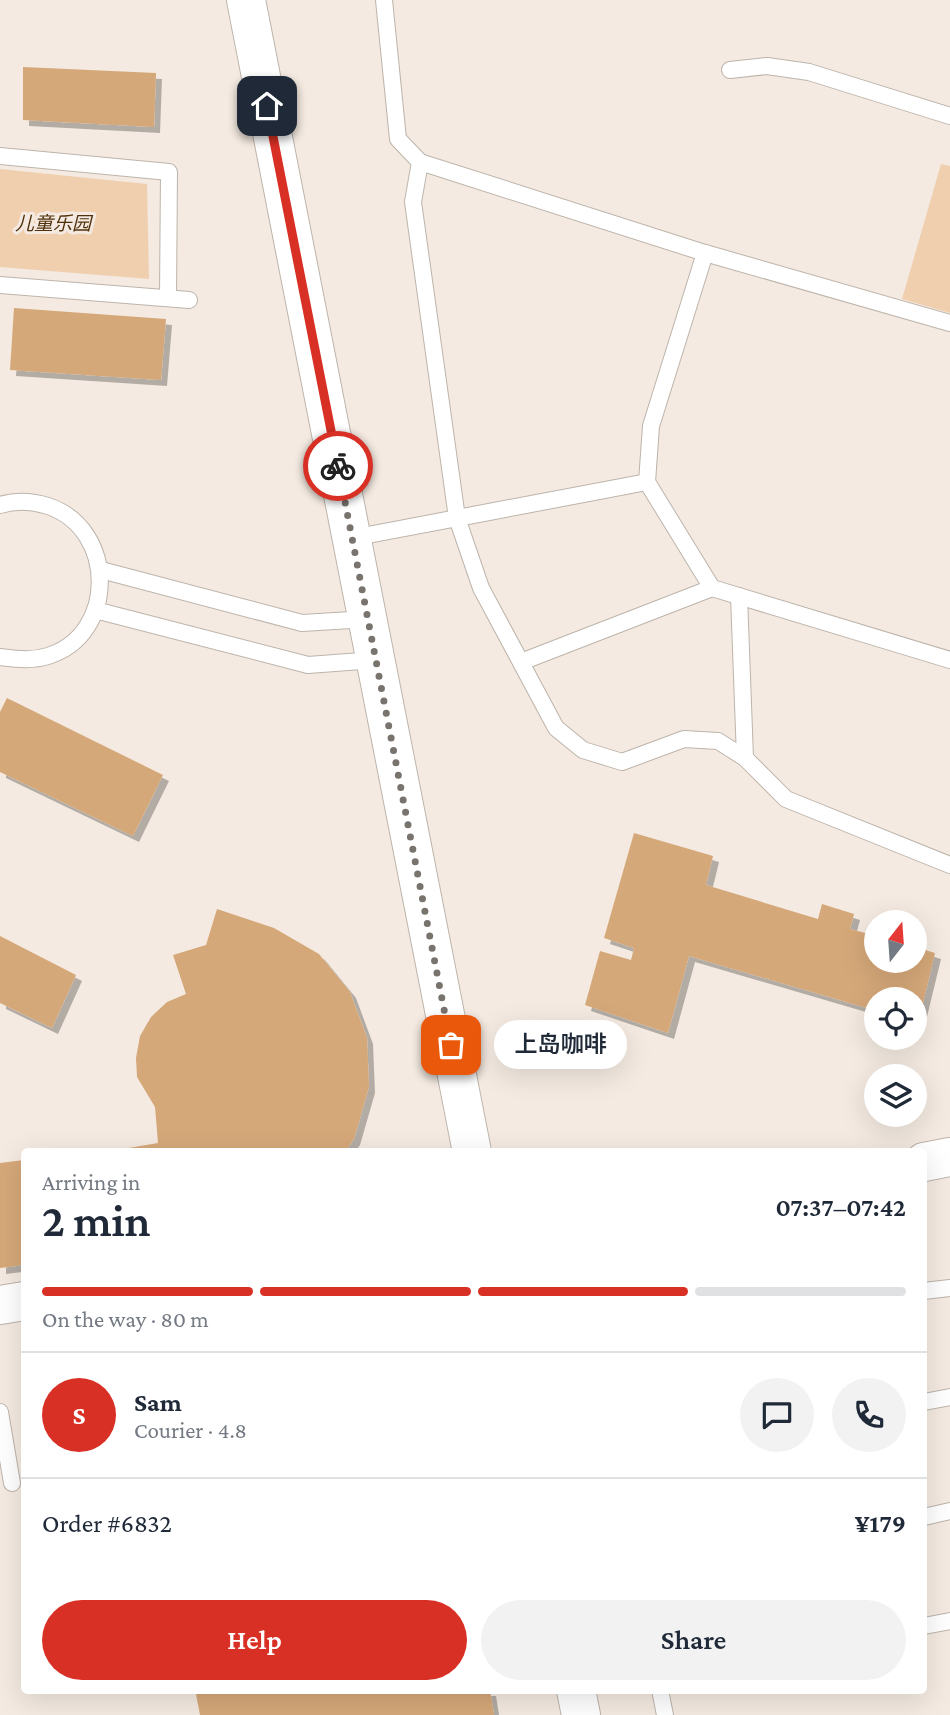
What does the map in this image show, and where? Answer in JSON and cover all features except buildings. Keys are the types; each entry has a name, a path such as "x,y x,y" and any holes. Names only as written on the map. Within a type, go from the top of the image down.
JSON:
{"street":[{"path":"246,0 471,1148"},
{"path":"927,1161 950,1157"},
{"path":"0,1305 21,1302"},
{"path":"577,1694 580,1715"}],"lane":[{"path":"384,0 398,139 420,162 705,253 950,323"},
{"path":"730,70 767,66 809,72 950,117"},
{"path":"0,156 169,172 168,298"},
{"path":"420,162 414,202 457,518 481,588 555,728 583,750 622,762 684,740 718,741 745,758 786,799 950,865"},
{"path":"705,253 651,426 647,482 712,588"},
{"path":"0,285 189,300"},
{"path":"352,538 647,482"},
{"path":"0,505 9,502 34,502 58,510 78,525 93,546 101,570 100,595 95,610 91,620 73,641 50,655 23,660 0,657"},
{"path":"101,570 302,622 368,619"},
{"path":"520,662 712,588 950,660"},
{"path":"739,596 745,758"},
{"path":"95,610 308,666 376,660"},
{"path":"927,1291 950,1288"},
{"path":"927,1401 950,1397"},
{"path":"0,1412 12,1483"},
{"path":"927,1516 950,1511"},
{"path":"927,1625 950,1621"},
{"path":"661,1694 665,1715"}],"green space":[{"path":"941,164 950,166 950,313 902,299"},
{"name":"儿童乐园","path":"0,169 147,184 149,279 0,267"}],"way so far":[{"path":"338,466 451,1045"}],"place":[{"name":"上岛咖啡","path":"451,1045"}],"route":[{"path":"267,106 338,466"}]}
